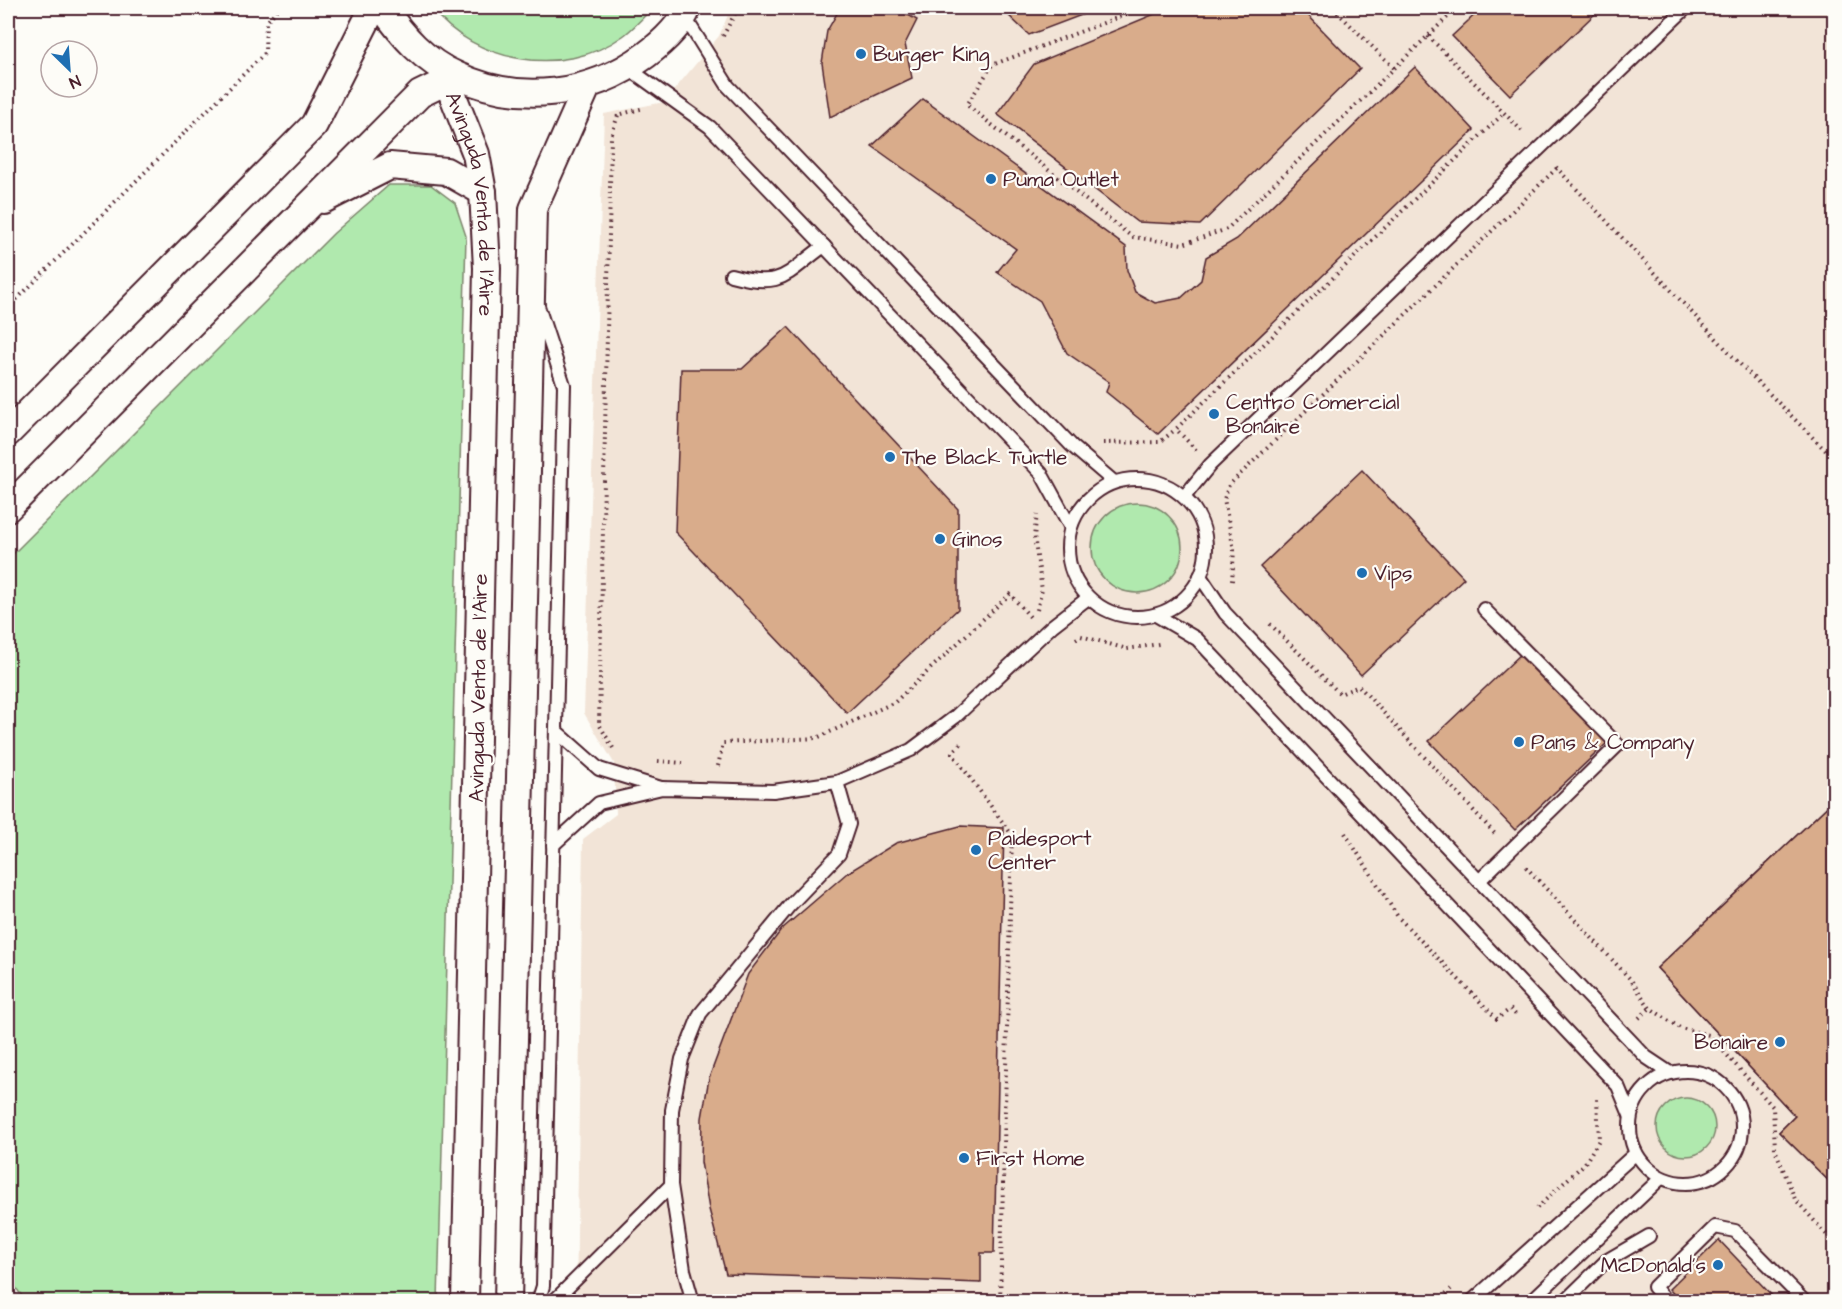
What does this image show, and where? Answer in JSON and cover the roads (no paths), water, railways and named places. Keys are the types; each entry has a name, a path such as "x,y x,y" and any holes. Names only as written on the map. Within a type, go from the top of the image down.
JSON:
{"street":[{"path":"8,433 314,125 373,8"},
{"path":"382,8 405,38 448,75 499,90 543,94 587,87 628,68 659,45 686,12"},
{"path":"8,508 301,211 420,94 448,75"},
{"name":"Avinguda Venta de l'Aire","path":"448,75 476,154 483,192 487,279 465,1302"},
{"name":"Avinguda Venta de l'Aire","path":"508,1302 533,209 587,87"},
{"path":"301,211 390,166 446,171 483,192"}],"lane":[{"path":"1184,496 1210,465 1686,8"},
{"path":"686,12 728,86 1072,446 1114,482"},
{"path":"628,68 710,127 1041,473 1070,526"},
{"path":"731,275 757,282 776,281 824,246"},
{"path":"531,285 564,386 543,1286 538,1302"},
{"path":"1139,478 1163,483 1184,496 1197,513 1205,533 1206,555 1200,576 1190,593 1174,607 1156,615 1132,618 1108,612 1088,598 1073,577 1066,552 1070,526 1080,507 1095,492 1114,482 1139,478"},
{"path":"1200,576 1225,613 1646,1057 1670,1073"},
{"path":"553,845 599,803 662,788 773,791 837,782 911,750 955,717 1048,630 1088,598"},
{"path":"1479,881 1618,745 1484,609"},
{"path":"1156,615 1197,639 1618,1086 1630,1115 1630,1135 1636,1153 1646,1168 1661,1178 1680,1183 1700,1182 1718,1174 1732,1160 1740,1142 1742,1122 1737,1103 1726,1087 1709,1076 1690,1071 1670,1073 1652,1082 1638,1097 1630,1115"},
{"path":"556,731 600,769 662,788"},
{"path":"693,1302 684,1270 671,1185 672,1110 682,1059 700,1014 790,905 839,854 849,824 837,782"},
{"path":"1471,1302 1636,1153"},
{"path":"1530,1302 1661,1178"},
{"path":"554,1302 671,1185"},
{"path":"1667,1302 1654,1287 1715,1227 1735,1231 1805,1302"},
{"path":"1564,1302 1606,1261 1649,1236"}],"place":[{"name":"Burger King","path":"861,54"},
{"name":"Puma Outlet","path":"991,179"},
{"name":"Centro Comercial Bonaire","path":"1214,414"},
{"name":"The Black Turtle","path":"890,457"},
{"name":"Ginos","path":"940,539"},
{"name":"Vips","path":"1362,573"},
{"name":"Pans & Company","path":"1519,742"},
{"name":"Paidesport Center","path":"976,850"},
{"name":"Bonaire","path":"1780,1042"},
{"name":"First Home","path":"964,1158"},
{"name":"McDonald's","path":"1718,1265"}]}
